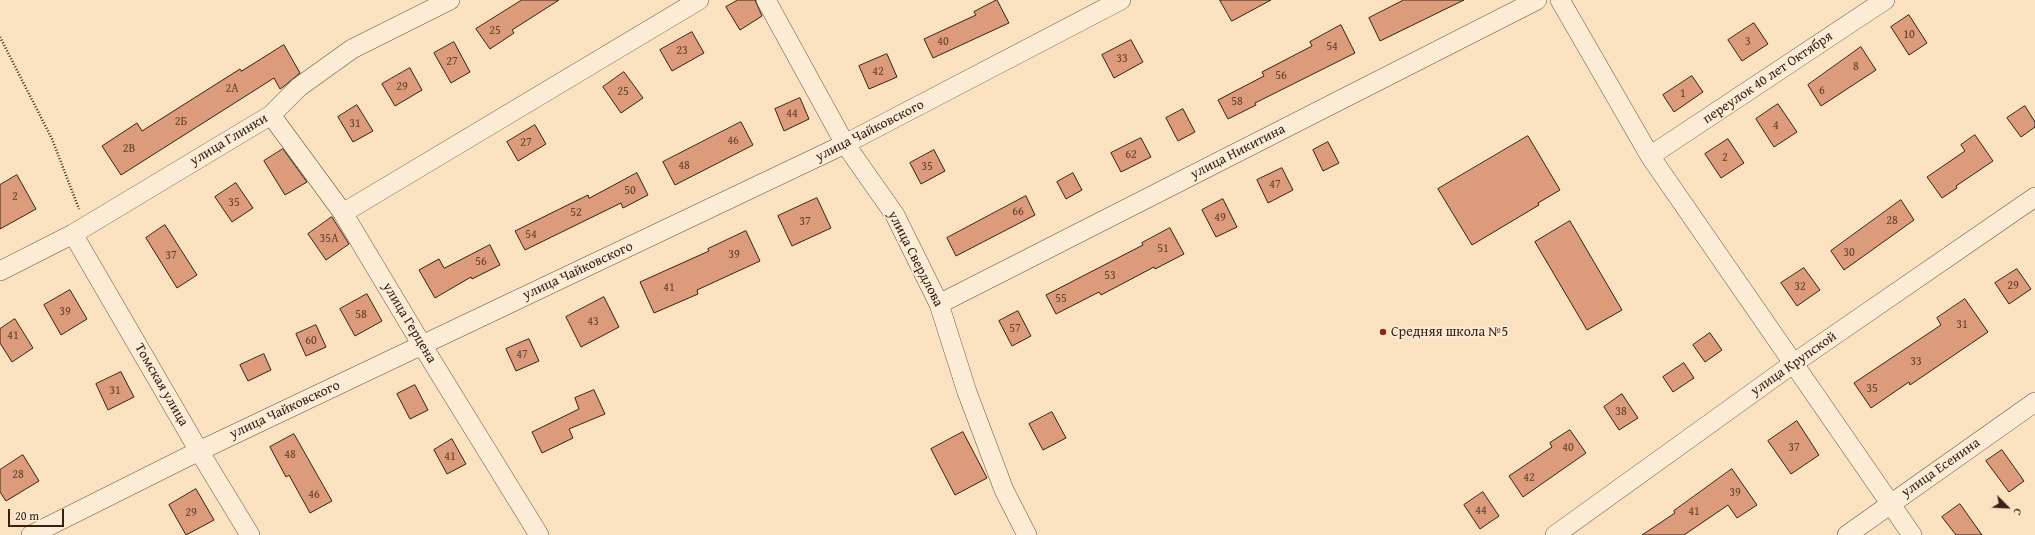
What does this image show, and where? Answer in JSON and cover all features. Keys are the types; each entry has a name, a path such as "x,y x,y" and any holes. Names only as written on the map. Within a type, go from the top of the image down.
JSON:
{"street":[{"name":"улица Глинки","path":"0,271 80,230 271,115 299,87 352,49 450,0"},
{"path":"343,213 699,0"},
{"name":"улица Свердлова","path":"766,0 845,144 895,215 939,304 967,392 1004,490 1027,535"},
{"name":"улица Чайковского","path":"31,535 199,451 845,144 1121,0"},
{"name":"улица Никитина","path":"939,304 1537,0"},
{"path":"1560,0 1650,156 1892,503 1912,535"},
{"name":"переулок 40 лет Октября","path":"1650,156 1885,0"},
{"name":"улица Герцена","path":"271,115 343,213 422,345 540,535"},
{"name":"улица Крупской","path":"1555,535 1794,363 2035,197"},
{"name":"Томская улица","path":"80,230 199,451 250,535"},
{"name":"улица Есенина","path":"1847,535 2035,402"}],"path":[{"path":"0,37 52,139 80,230"}],"building":[{"path":"522,0 559,0 512,30 514,33 490,49 476,29"},
{"path":"738,0 755,0 762,16 740,30 726,7"},
{"path":"997,0 1009,23 933,58 924,39 976,15 974,12"},
{"path":"1220,0 1271,0 1232,21"},
{"path":"1404,0 1464,0 1380,41 1369,18"},
{"path":"1909,15 1927,43 1909,55 1891,27"},
{"path":"1754,23 1768,44 1742,61 1728,40"},
{"path":"1341,25 1355,53 1255,103 1256,105 1228,119 1218,100 1264,76 1262,72 1312,46 1310,42"},
{"path":"692,32 704,53 672,71 660,50"},
{"path":"1131,40 1143,62 1114,78 1102,55"},
{"path":"454,42 470,72 451,83 434,53"},
{"path":"284,45 300,73 283,87 280,89 274,78 121,175 102,146 137,123 142,131 240,69 241,71"},
{"path":"1861,47 1876,70 1821,106 1808,85"},
{"path":"887,54 897,77 869,89 859,66"},
{"path":"410,68 422,90 395,106 382,84"},
{"path":"624,72 643,98 621,113 603,87"},
{"path":"1692,76 1703,92 1674,112 1663,95"},
{"path":"800,98 809,119 784,131 775,109"},
{"path":"1778,104 1797,132 1774,147 1756,119"},
{"path":"357,105 373,131 353,142 338,117"},
{"path":"2025,106 2035,122 2035,127 2021,137 2007,118"},
{"path":"1183,109 1195,132 1178,141 1166,118"},
{"path":"741,122 753,145 675,185 663,162"},
{"path":"535,125 546,144 518,161 507,142"},
{"path":"1975,135 1993,161 1956,186 1957,188 1942,198 1927,177 1965,151 1961,145"},
{"path":"1528,136 1560,190 1538,203 1539,205 1472,245 1438,189"},
{"path":"1141,138 1151,157 1121,172 1111,153"},
{"path":"1728,139 1744,163 1721,178 1705,154"},
{"path":"1328,142 1339,163 1323,171 1313,150"},
{"path":"283,149 307,182 285,195 264,161"},
{"path":"934,150 945,171 921,184 910,163"},
{"path":"1282,168 1293,190 1268,203 1257,180"},
{"path":"637,173 648,195 623,208 621,203 525,250 515,231 588,195 589,198"},
{"path":"1073,173 1082,190 1066,199 1057,182"},
{"path":"17,175 36,209 0,229 0,185"},
{"path":"236,183 253,208 232,222 215,197"},
{"path":"1026,196 1035,215 956,256 947,238"},
{"path":"817,198 831,228 792,246 778,216"},
{"path":"1223,199 1237,227 1216,237 1202,210"},
{"path":"1901,200 1914,220 1844,270 1831,251"},
{"path":"332,217 349,244 326,260 308,234"},
{"path":"1570,221 1622,310 1587,330 1535,242"},
{"path":"165,225 197,275 177,288 146,238"},
{"path":"1170,228 1184,254 1155,269 1154,267 1101,295 1099,292 1056,314 1046,295 1143,245 1142,243"},
{"path":"746,231 760,261 697,290 698,294 654,313 640,282 709,251 708,249"},
{"path":"490,245 500,265 472,279 471,277 435,298 419,270 439,259 444,268"},
{"path":"1804,268 1820,290 1797,306 1781,283"},
{"path":"2017,269 2031,289 2009,304 1995,283"},
{"path":"70,290 87,319 61,335 44,305"},
{"path":"367,294 382,321 355,336 340,309"},
{"path":"604,297 619,327 581,347 566,317"},
{"path":"1965,299 1988,332 1910,385 1909,382 1871,408 1854,383 1941,325 1937,318"},
{"path":"1018,311 1031,336 1012,346 999,321"},
{"path":"15,319 33,348 12,362 0,343 0,329"},
{"path":"316,325 326,347 306,356 296,334"},
{"path":"1710,333 1722,350 1705,362 1693,345"},
{"path":"529,339 539,361 516,371 506,349"},
{"path":"264,354 271,370 248,381 240,365"},
{"path":"1684,363 1694,378 1673,392 1663,377"},
{"path":"121,372 134,397 108,410 96,384"},
{"path":"415,385 428,410 410,419 397,394"},
{"path":"594,390 605,414 569,429 573,438 542,453 532,432 579,409 575,398"},
{"path":"1622,394 1638,418 1619,430 1604,407"},
{"path":"1052,412 1066,438 1043,450 1029,424"},
{"path":"1797,421 1819,455 1791,474 1768,441"},
{"path":"1570,430 1586,453 1523,497 1509,476 1552,447 1550,443"},
{"path":"963,432 987,478 955,495 931,449"},
{"path":"294,434 332,501 310,513 289,475 286,477 270,447"},
{"path":"452,439 466,464 447,474 434,450"},
{"path":"2002,450 2024,481 2009,492 1986,461"},
{"path":"23,455 39,481 6,501 0,492 0,470"},
{"path":"1732,469 1757,505 1737,518 1728,505 1684,535 1642,535 1675,513 1674,511"},
{"path":"196,489 214,520 186,535 169,505"},
{"path":"1483,492 1499,516 1480,529 1464,505"},
{"path":"1960,504 1982,535 1956,535 1942,517"}],"place":[{"name":"Средняя школа №5","path":"1383,332"}]}
